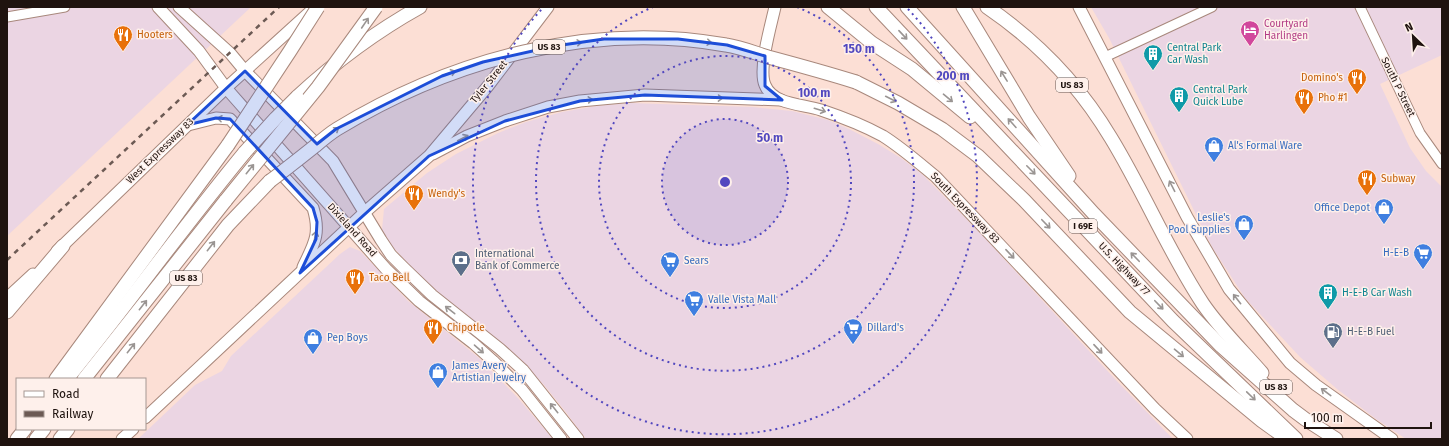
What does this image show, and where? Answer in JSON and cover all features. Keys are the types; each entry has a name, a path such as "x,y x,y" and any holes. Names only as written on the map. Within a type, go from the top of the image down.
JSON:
{"highway":[{"path":"57,378 228,145 317,7"},
{"path":"85,378 318,87 376,7"},
{"name":"US 83","path":"68,378 134,295 217,186 276,118 316,80 375,35 420,7"},
{"path":"828,7 872,43 912,69 1016,155"},
{"name":"U.S. Highway 77","path":"876,7 1173,321 1296,439"},
{"name":"U.S. Highway 77","path":"908,7 1094,214 1221,346 1305,419"},
{"path":"963,7 1025,110 1094,214"},
{"name":"US 83","path":"987,7 1014,27 1051,61 1094,112 1120,152 1188,280 1204,306 1226,334 1305,419"},
{"name":"US 83","path":"108,378 228,225 270,181 336,129 414,88 442,76 483,62 555,46 604,39 678,39 720,44 856,82 898,102 942,129 978,156 1024,200 1130,312 1262,421 1287,439"},
{"path":"7,312 63,246"},
{"name":"I 69E","path":"1305,419 1336,439"},
{"path":"10,439 16,430"},
{"path":"17,439 24,430"},
{"path":"36,439 43,430"},
{"path":"60,439 67,430"}],"main road":[{"name":"Dixieland Road","path":"158,7 199,51 226,88 402,285 419,301 472,343 522,390 561,439"},
{"name":"Dixieland Road","path":"179,7 230,53 245,71 333,161 384,245 404,268 432,295 500,349 523,370 578,439"},
{"name":"West Expressway 83","path":"7,298 63,246 226,88 317,7"},
{"name":"Tyler Street","path":"429,156 488,86 548,7"},
{"name":"South Expressway 83","path":"775,7 763,67 763,80 769,92 782,100 819,110 854,122 882,136 905,151 936,177 1155,410 1186,439"},
{"path":"1079,7 1187,217 1229,289 1290,363 1342,404 1392,439"},
{"path":"146,417 349,226 429,156 467,136 505,121 548,107 580,101 645,96 782,100"},
{"path":"188,125 216,118 230,119 313,208 317,222 316,239 300,273"},
{"path":"122,439 132,430"}],"street":[{"path":"7,17 65,7"},
{"path":"1105,57 1212,7"},
{"name":"South P Street","path":"1360,7 1420,133 1442,164"}],"highlighted area":[{"path":"604,39 678,39 727,45 765,56 765,86 782,100 645,95 580,101 505,121 429,156 300,273 316,239 317,222 313,208 230,119 216,118 187,125 245,71 317,144 336,129 442,76 483,62 555,46"}],"shaded area":[{"path":"7,7 251,7 7,236"},
{"path":"1091,7 1442,7 1442,55 1380,84 1410,148 1426,171 1442,187 1442,439 1406,439 1376,419 1337,389 1300,357 1245,298 1212,247 1109,38"},
{"path":"630,103 753,107 792,111 828,120 849,129 901,158 923,175 980,233 1115,379 1173,439 586,439 544,385 521,361 503,344 440,294 415,271 391,245 382,230 384,209 427,173 456,154 498,133 526,122 562,112 597,106"},
{"path":"350,247 360,251 408,301 478,357 518,398 553,439 138,439 195,385 222,371 231,356 340,254"}],"railway":[{"path":"7,260 279,7"}],"place":[{"name":"Courtyard Harlingen","path":"1250,47"},
{"name":"Hooters","path":"123,52"},
{"name":"Central Park Car Wash","path":"1153,71"},
{"name":"Domino's","path":"1357,95"},
{"name":"Central Park Quick Lube","path":"1179,113"},
{"name":"Pho #1","path":"1304,115"},
{"name":"Al's Formal Ware","path":"1214,163"},
{"name":"Subway","path":"1367,196"},
{"name":"Wendy's","path":"414,211"},
{"name":"Office Depot","path":"1384,225"},
{"name":"Leslie's Pool Supplies","path":"1244,241"},
{"name":"H-E-B","path":"1423,270"},
{"name":"International Bank of Commerce","path":"461,277"},
{"name":"Sears","path":"670,278"},
{"name":"Taco Bell","path":"355,295"},
{"name":"H-E-B Car Wash","path":"1328,310"},
{"name":"Valle Vista Mall","path":"694,317"},
{"name":"Chipotle","path":"433,345"},
{"name":"Dillard's","path":"853,345"},
{"name":"H-E-B Fuel","path":"1333,349"},
{"name":"Pep Boys","path":"313,355"},
{"name":"James Avery Artistian Jewelry","path":"438,389"}]}
